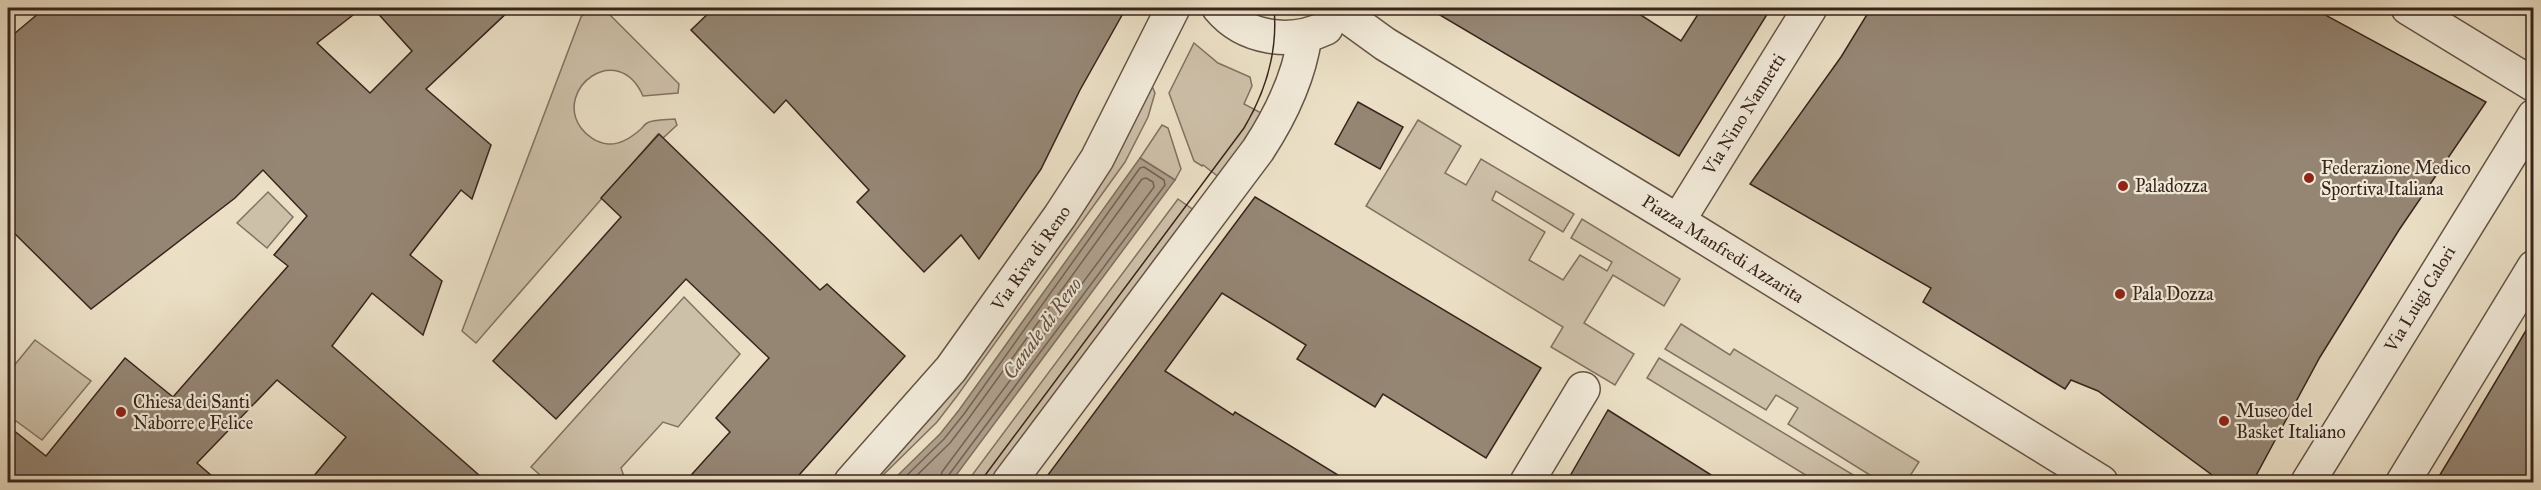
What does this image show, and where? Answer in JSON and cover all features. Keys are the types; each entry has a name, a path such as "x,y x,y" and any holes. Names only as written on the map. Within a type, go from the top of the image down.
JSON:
{"street":[{"name":"Via Riva di Reno","path":"851,483 951,369 1067,207 1114,127 1173,8"},
{"path":"1219,8 1240,26 1262,35 1282,38 1305,36 1327,28 1349,11"},
{"name":"Via Nino Nannetti","path":"1678,221 1810,8"},
{"path":"2409,8 2534,85"},
{"name":"Piazza Manfredi Azzarita","path":"1349,11 1385,44 1678,221 2101,483"},
{"path":"1009,483 1258,150 1286,103 1298,69 1305,36"},
{"name":"Via Luigi Calori","path":"2308,483 2534,116"},
{"path":"2403,483 2534,267"},
{"path":"1527,483 1583,389"}],"shaded area":[{"path":"591,8 603,8 679,84 678,93 643,96 632,79 619,71 605,71 592,76 582,86 575,99 575,113 581,128 596,141 612,144 630,138 646,123 675,119 677,125 663,138 658,134 476,343 462,331 581,17"},
{"path":"1194,43 1218,63 1250,77 1252,86 1244,104 1263,114 1220,178 1194,161 1169,93"},
{"path":"1152,86 1155,93 1148,117 1125,162 937,422 882,476 877,478 940,407 976,361 1060,244 1090,199"},
{"path":"1418,120 1461,146 1445,173 1466,185 1481,159 1574,214 1563,232 1496,191 1492,200 1545,232 1529,260 1563,280 1580,255 1607,271 1612,262 1571,238 1582,219 1680,279 1664,306 1613,275 1584,323 1634,354 1615,385 1551,347 1563,327 1366,206"},
{"path":"1162,125 1168,128 1181,169 1175,180 1140,158"},
{"path":"268,192 293,217 267,248 237,223"},
{"path":"1178,199 1195,211 992,482 967,482"},
{"path":"684,297 740,354 678,427 663,422 621,468 626,482 548,482 531,467"},
{"path":"1681,324 1730,355 1734,349 1919,462 1906,482 1881,482 1788,424 1798,408 1776,395 1766,410 1665,349"},
{"path":"35,340 91,381 42,440 16,421 8,430 8,373"},
{"path":"1659,358 1865,482 1817,482 1647,378"}],"water":[{"name":"Canale di Reno","path":"1140,158 1175,180 951,482 891,482 940,434 959,410"}],"building":[{"path":"45,8 362,8 317,43 370,93 412,51 373,8 512,8 426,89 491,145 472,199 461,190 410,255 442,281 423,335 372,293 332,346 488,483 308,483 346,437 277,380 197,463 220,483 20,483 8,472 8,426 46,456 125,358 173,397 288,266 274,255 307,216 263,170 235,198 91,309 8,227 8,39"},
{"path":"714,8 1126,8 1080,90 1041,169 979,259 961,235 924,272 857,202 869,190 786,100 774,113 691,30"},
{"path":"1428,8 1630,8 1681,41 1702,8 1771,8 1679,156"},
{"name":"Pala Dozza","path":"1871,8 2318,8 2327,16 2486,102 2399,230 2320,357 2252,483 2223,483 2098,391 2071,380 2065,389 1923,302 1931,288 1750,184 1841,57"},
{"path":"1358,102 1403,127 1380,169 1335,144"},
{"path":"659,134 820,290 827,284 905,356 792,483 684,483 730,432 716,418 769,358 686,279 556,419 493,361 621,217 601,198"},
{"path":"1255,197 1541,368 1486,458 1383,394 1375,407 1297,359 1306,345 1222,293 1165,371 1233,415 1235,412 1351,483 1042,483"},
{"path":"2534,317 2534,483 2435,483 2455,450"},
{"path":"1608,410 1724,483 1566,483"}],"tram line":[{"path":"980,482 1244,128 1259,100 1269,70 1274,39 1274,8"}],"place":[{"name":"Federazione Medico Sportiva Italiana","path":"2309,178"},
{"name":"Paladozza","path":"2123,186"},
{"name":"Pala Dozza","path":"2120,294"},
{"name":"Chiesa dei Santi Naborre e Felice","path":"121,412"},
{"name":"Museo del Basket Italiano","path":"2224,421"}]}
